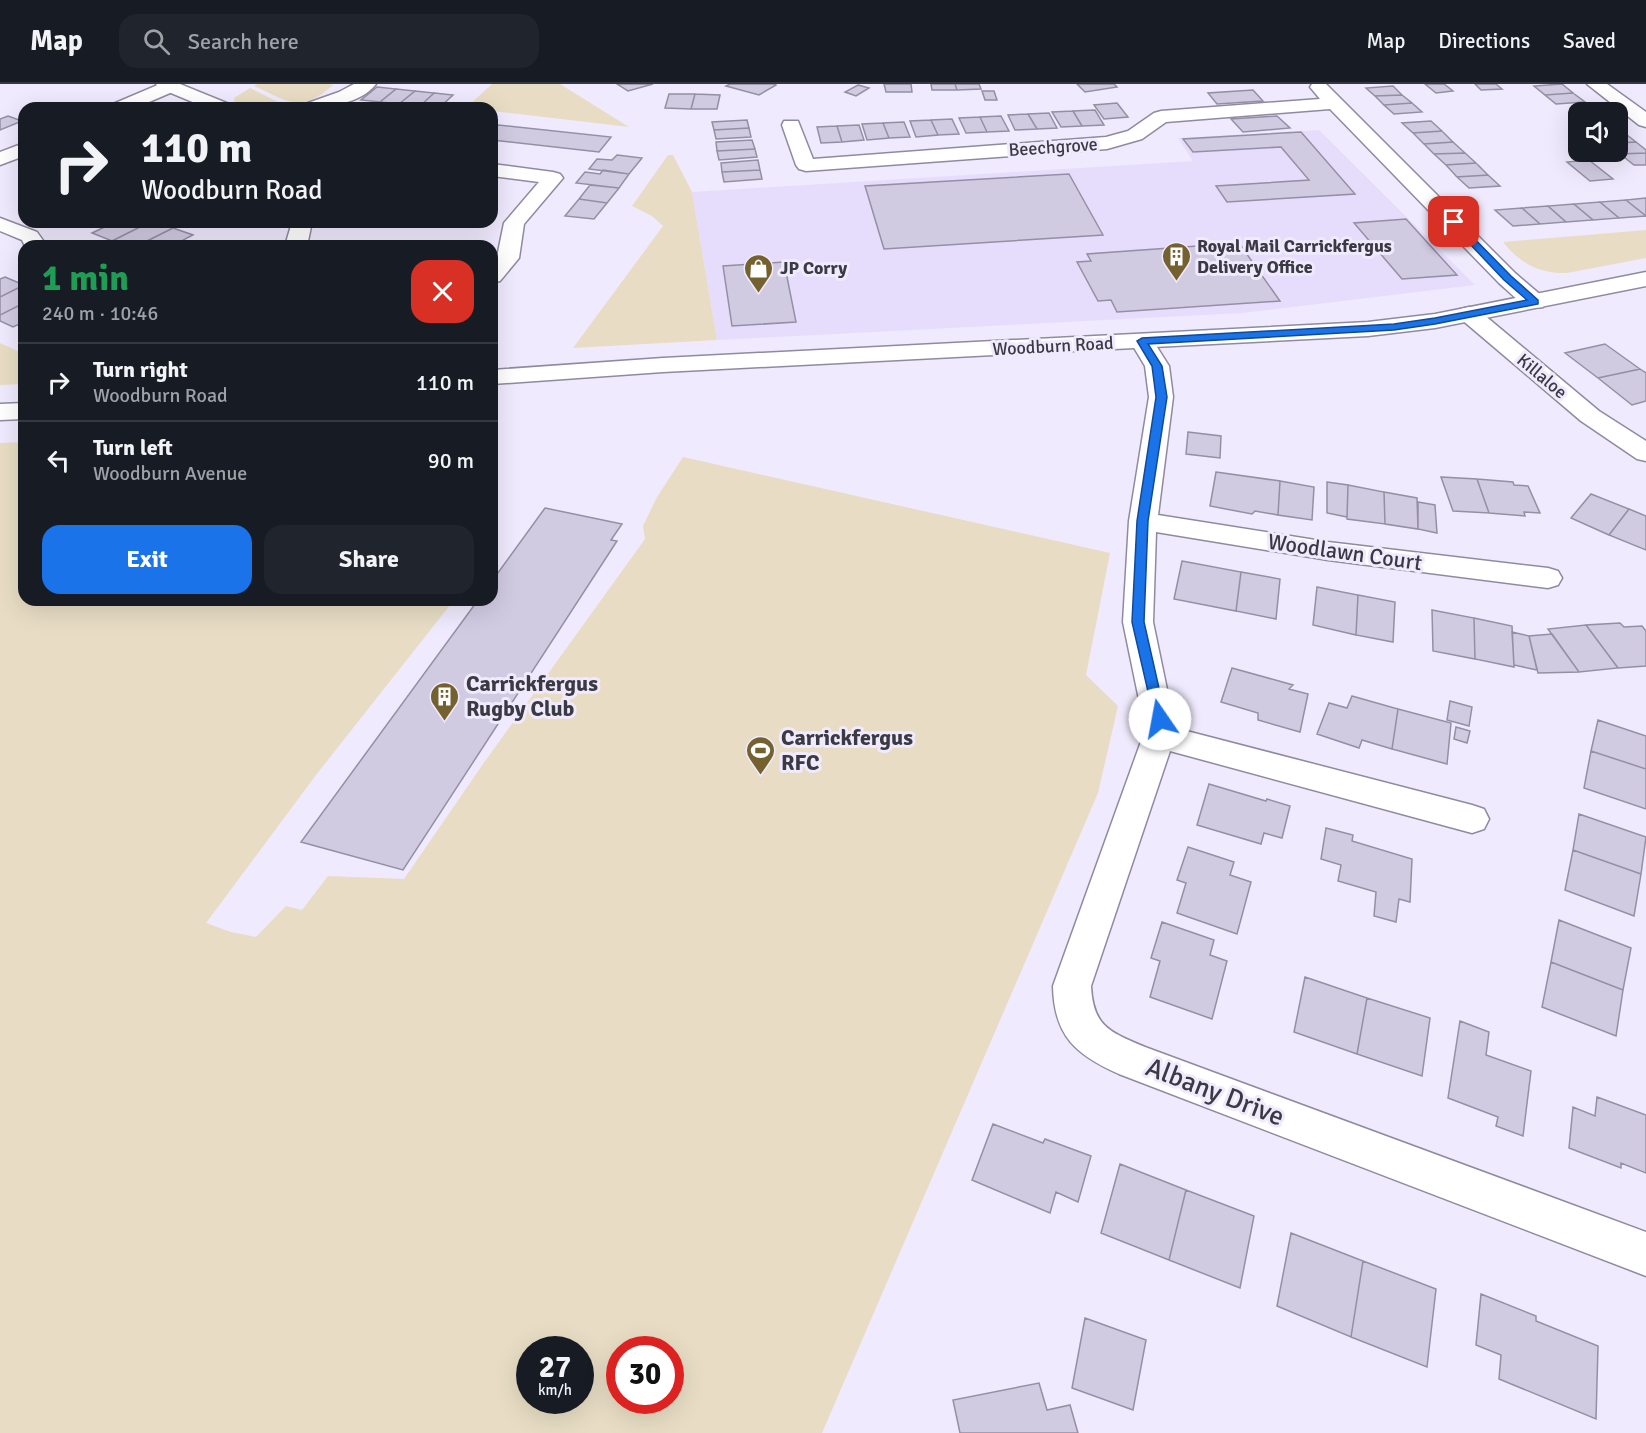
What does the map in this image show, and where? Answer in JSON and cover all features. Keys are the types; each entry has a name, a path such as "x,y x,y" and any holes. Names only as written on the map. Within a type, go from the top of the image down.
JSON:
{"street":[{"path":"328,102 367,84"},
{"path":"1317,84 1508,278 1535,302"},
{"path":"1596,84 1646,121"},
{"path":"132,102 168,85 209,102"},
{"name":"Beechgrove","path":"791,125 807,169 1107,143 1135,135 1161,117 1335,103"},
{"path":"0,159 18,152"},
{"path":"498,171 554,178 514,223 508,258 498,269"},
{"path":"0,224 30,236 32,240"},
{"name":"Woodburn Road","path":"498,377 663,365 1368,329 1435,321 1646,279"},
{"name":"Killaloe","path":"1469,314 1590,416 1646,453"},
{"name":"Albany Drive","path":"1142,341 1157,366 1161,397 1143,521 1138,622 1160,719 1159,736 1072,986 1071,1003 1078,1025 1088,1038 1133,1061 1646,1254"},
{"path":"0,412 18,411"},
{"path":"1617,435 1646,424"},
{"name":"Woodlawn Court","path":"1143,521 1328,551 1548,578"},
{"path":"1159,736 1472,819"}],"shaded area":[{"path":"257,84 333,85 312,100 295,102 277,97 254,86"},
{"path":"492,84 560,84 629,127 498,112 498,102 472,102"},
{"path":"250,88 278,102 235,102 234,98"},
{"path":"1319,130 1475,285 1242,313 717,340 692,192 1193,161 1178,138"},
{"path":"668,155 673,155 692,192 717,340 573,348 663,226 652,216 632,206"},
{"path":"1646,230 1646,258 1567,273 1548,272 1531,266 1516,256 1503,242"},
{"path":"0,343 18,351 18,384 0,385"},
{"path":"18,442 18,606 449,606 316,775 206,923 231,932 256,937 286,906 302,910 328,876 404,879 483,764 645,539 643,526 657,497 683,457 1110,553 1086,675 1118,706 1098,793 822,1433 0,1433 0,443"}],"building":[{"path":"617,84 653,84 628,91"},
{"path":"730,84 776,85 759,95 726,86"},
{"path":"884,84 911,84 912,92 886,92"},
{"path":"931,84 955,84 957,90 932,90"},
{"path":"955,84 979,84 981,89 957,90"},
{"path":"1077,84 1114,84 1117,87 1085,92"},
{"path":"1425,84 1444,84 1453,91 1436,93"},
{"path":"1475,84 1496,84 1502,89 1481,90"},
{"path":"1562,84 1573,93 1545,95 1534,86"},
{"path":"858,85 869,88 856,96 845,92"},
{"path":"1393,86 1402,95 1375,96 1366,88"},
{"path":"377,87 396,89 380,102 361,100"},
{"path":"396,89 415,91 401,102 380,102"},
{"path":"1253,90 1263,101 1217,104 1208,93"},
{"path":"415,91 434,93 424,102 401,102"},
{"path":"982,91 994,91 997,100 985,100"},
{"path":"434,93 453,95 445,102 424,102"},
{"path":"1573,93 1585,102 1556,104 1545,95"},
{"path":"669,94 695,94 691,109 665,108"},
{"path":"695,94 720,95 717,109 691,109"},
{"path":"1402,95 1412,103 1384,105 1375,96"},
{"path":"1117,103 1128,117 1104,119 1094,105"},
{"path":"1412,103 1422,112 1394,114 1384,105"},
{"path":"1095,110 1104,125 1082,126 1073,111"},
{"path":"1073,111 1082,126 1061,127 1052,112"},
{"path":"1049,113 1057,128 1037,129 1028,114"},
{"path":"1028,114 1037,129 1015,130 1008,115"},
{"path":"8,116 18,120 18,123 0,130 0,119"},
{"path":"1001,116 1009,131 987,132 980,117"},
{"path":"1277,116 1290,128 1243,132 1231,119"},
{"path":"980,117 987,132 966,133 959,118"},
{"path":"952,119 959,134 938,135 931,120"},
{"path":"747,120 749,128 714,130 712,122"},
{"path":"931,120 938,135 916,137 910,121"},
{"path":"1431,121 1442,131 1413,133 1402,123"},
{"path":"904,122 910,137 889,138 883,123"},
{"path":"883,123 889,138 867,140 862,124"},
{"path":"498,125 611,137 599,152 498,141"},
{"path":"859,125 864,140 842,142 837,126"},
{"path":"837,126 842,142 821,143 817,127"},
{"path":"749,128 751,137 716,139 714,130"},
{"path":"1442,131 1453,142 1424,144 1413,133"},
{"path":"1301,132 1355,194 1227,202 1216,186 1309,180 1281,147 1193,152 1183,139"},
{"path":"1628,136 1636,142 1628,142"},
{"path":"752,140 755,149 717,151 716,142"},
{"path":"1453,142 1465,153 1434,154 1424,144"},
{"path":"1628,142 1636,142 1646,150 1646,153 1628,154"},
{"path":"755,149 757,157 719,160 717,151"},
{"path":"1465,153 1476,163 1446,165 1434,154"},
{"path":"1646,153 1646,165 1634,165 1628,160 1628,154"},
{"path":"617,155 642,158 629,174 589,169 597,159 612,160"},
{"path":"758,160 760,170 722,172 721,163"},
{"path":"1567,162 1592,162 1613,179 1590,181"},
{"path":"1476,163 1488,175 1457,177 1446,165"},
{"path":"603,170 629,174 619,188 576,183 585,172 600,174"},
{"path":"760,170 762,179 724,182 722,172"},
{"path":"1069,174 1103,235 884,249 865,186"},
{"path":"1488,175 1500,186 1469,188 1457,177"},
{"path":"590,185 619,188 607,203 579,199"},
{"path":"1646,198 1646,216 1626,200"},
{"path":"579,199 607,203 594,219 565,216"},
{"path":"1626,200 1646,216 1619,218 1600,202"},
{"path":"1600,202 1619,218 1593,220 1574,204"},
{"path":"1574,204 1593,220 1566,222 1548,206"},
{"path":"1548,206 1566,222 1540,224 1522,208"},
{"path":"1522,208 1540,224 1513,226 1495,210"},
{"path":"1406,219 1457,275 1402,279 1354,223"},
{"path":"102,228 138,228 114,240 92,233"},
{"path":"138,228 173,228 149,240 114,240"},
{"path":"173,228 193,235 183,240 149,240"},
{"name":"Royal Mail Carrickfergus Delivery Office","path":"1239,243 1280,301 1117,312 1111,300 1098,301 1077,262 1091,261 1087,254"},
{"name":"JP Corry","path":"784,262 796,322 732,326 723,266"},
{"path":"5,277 18,282 18,288 0,297 0,279"},
{"path":"18,288 18,306 0,315 0,297"},
{"path":"18,306 18,325 13,327 0,321 0,315"},
{"path":"1605,344 1640,369 1598,378 1565,353"},
{"path":"1640,369 1646,373 1646,401 1632,405 1598,378"},
{"path":"1188,432 1221,436 1220,458 1186,454"},
{"path":"1216,472 1280,481 1278,515 1255,511 1252,514 1210,506"},
{"path":"1441,477 1477,479 1489,513 1453,511"},
{"path":"1477,479 1513,482 1514,485 1528,486 1540,513 1524,512 1525,516 1489,513"},
{"path":"1280,481 1314,487 1312,520 1278,515"},
{"path":"1327,482 1348,485 1347,517 1327,513"},
{"path":"1348,485 1384,492 1385,524 1347,519"},
{"path":"1384,492 1417,498 1418,529 1385,524"},
{"path":"1591,494 1629,509 1609,535 1571,518"},
{"path":"1418,502 1435,505 1437,533 1418,529"},
{"name":"Carrickfergus Rugby Club","path":"545,508 622,524 611,540 617,541 403,870 301,842 474,606 498,606 498,573"},
{"path":"1629,509 1646,516 1646,550 1609,535"},
{"path":"1182,561 1241,572 1236,611 1174,599"},
{"path":"1241,572 1280,579 1276,619 1236,611"},
{"path":"1317,587 1358,595 1356,635 1313,625"},
{"path":"1358,595 1395,602 1393,642 1356,635"},
{"path":"1432,610 1474,618 1475,659 1433,651"},
{"path":"1474,618 1512,626 1514,667 1475,659"},
{"path":"1620,623 1624,627 1642,626 1646,631 1646,666 1618,668 1586,625"},
{"path":"1586,625 1618,668 1579,672 1548,629"},
{"path":"1512,632 1529,636 1537,670 1514,665"},
{"path":"1552,634 1579,672 1538,673 1529,636"},
{"path":"1232,668 1293,685 1289,689 1308,694 1300,732 1258,720 1258,713 1221,702"},
{"path":"1352,696 1398,709 1392,749 1362,740 1359,748 1317,734 1329,703 1347,708"},
{"path":"1450,701 1472,707 1469,726 1447,720"},
{"path":"1398,709 1451,723 1447,764 1392,749"},
{"path":"1598,720 1646,736 1646,769 1591,751"},
{"path":"1456,727 1470,731 1467,743 1454,739"},
{"path":"1591,751 1646,769 1646,809 1584,788"},
{"path":"1209,784 1290,806 1282,838 1264,833 1261,844 1197,825"},
{"path":"1579,814 1646,837 1641,874 1573,850"},
{"path":"1326,828 1353,835 1352,841 1412,859 1410,902 1399,899 1396,922 1374,916 1376,892 1338,881 1341,865 1321,859"},
{"path":"1188,847 1234,862 1230,875 1251,882 1237,934 1177,913 1186,883 1177,880"},
{"path":"1573,850 1641,874 1634,916 1565,890"},
{"path":"1559,920 1631,948 1623,990 1551,962"},
{"path":"1162,922 1214,940 1210,955 1227,961 1212,1019 1150,997 1160,961 1151,958"},
{"path":"1551,962 1623,990 1616,1036 1542,1007"},
{"path":"1305,977 1367,998 1357,1054 1294,1032"},
{"path":"1367,998 1430,1018 1422,1076 1357,1054"},
{"path":"1460,1021 1489,1032 1486,1055 1531,1071 1523,1136 1496,1126 1498,1117 1448,1098"},
{"path":"1597,1097 1646,1115 1646,1173 1621,1163 1621,1168 1569,1148 1573,1107 1595,1116"},
{"path":"993,1124 1043,1143 1045,1139 1091,1156 1078,1202 1056,1192 1050,1213 972,1180"},
{"path":"1120,1164 1186,1190 1169,1260 1101,1233"},
{"path":"1186,1190 1254,1216 1240,1288 1169,1260"},
{"path":"1291,1233 1363,1261 1351,1337 1277,1306"},
{"path":"1363,1261 1436,1289 1427,1367 1351,1337"},
{"path":"1481,1294 1536,1316 1536,1321 1598,1346 1596,1419 1499,1379 1501,1355 1476,1345"},
{"path":"1085,1318 1146,1340 1133,1410 1072,1388"},
{"path":"1039,1383 1047,1410 1070,1405 1078,1433 960,1433 953,1400"}],"place":[{"name":"Royal Mail Carrickfergus Delivery Office","path":"1176,282"},
{"name":"JP Corry","path":"759,294"},
{"name":"Carrickfergus Rugby Club","path":"445,722"},
{"name":"Carrickfergus RFC","path":"760,776"}],"route":[{"path":"1160,719 1138,622 1143,521 1161,397 1157,366 1142,341 1394,327 1535,302 1518,288 1454,222"}]}
